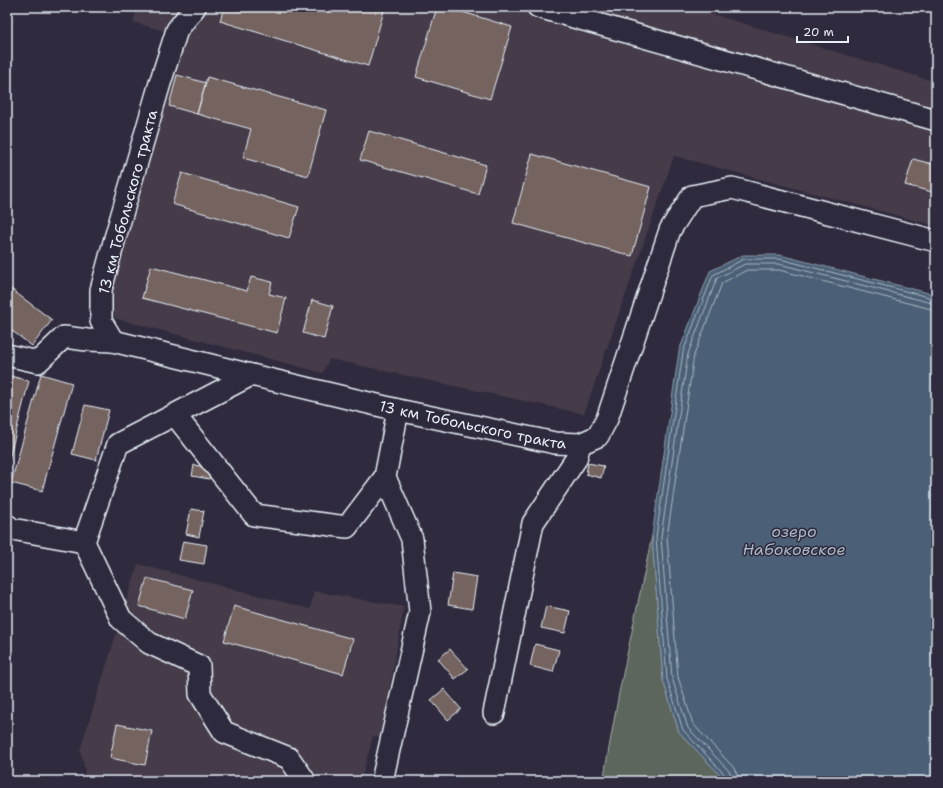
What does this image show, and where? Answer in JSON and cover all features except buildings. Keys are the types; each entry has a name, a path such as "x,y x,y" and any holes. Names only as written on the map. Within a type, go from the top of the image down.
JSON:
{"street":[{"name":"13 км Тобольского тракта","path":"195,7 177,30 115,238 102,290 101,320 112,341 398,410 555,443 580,444 598,436 607,419 670,230 692,196 732,188 936,241"},
{"path":"538,7 936,120"},
{"path":"7,355 38,362 64,337 112,341"},
{"path":"251,375 118,444 84,542 121,619 149,643 199,666 200,694 224,732 289,758 305,781"},
{"path":"175,414 254,515 347,527 385,478 398,410"},
{"path":"494,714 533,523 576,459 580,444"},
{"path":"382,781 420,612 412,539 385,478"},
{"path":"7,525 12,529 84,542"}],"shaded area":[{"path":"138,7 689,7 936,82 936,226 674,156 584,414 329,359 323,373 114,318 107,290 181,36 133,22"},
{"path":"652,536 663,680 679,732 722,777 724,781 603,781 619,693"},
{"path":"138,564 310,609 314,591 404,607 381,738 373,736 361,781 82,781 85,770 80,750"}],"water":[{"name":"озеро Набоковское","path":"743,255 780,255 936,295 936,781 724,781 722,777 679,732 663,680 652,536 679,351 710,271"}]}
